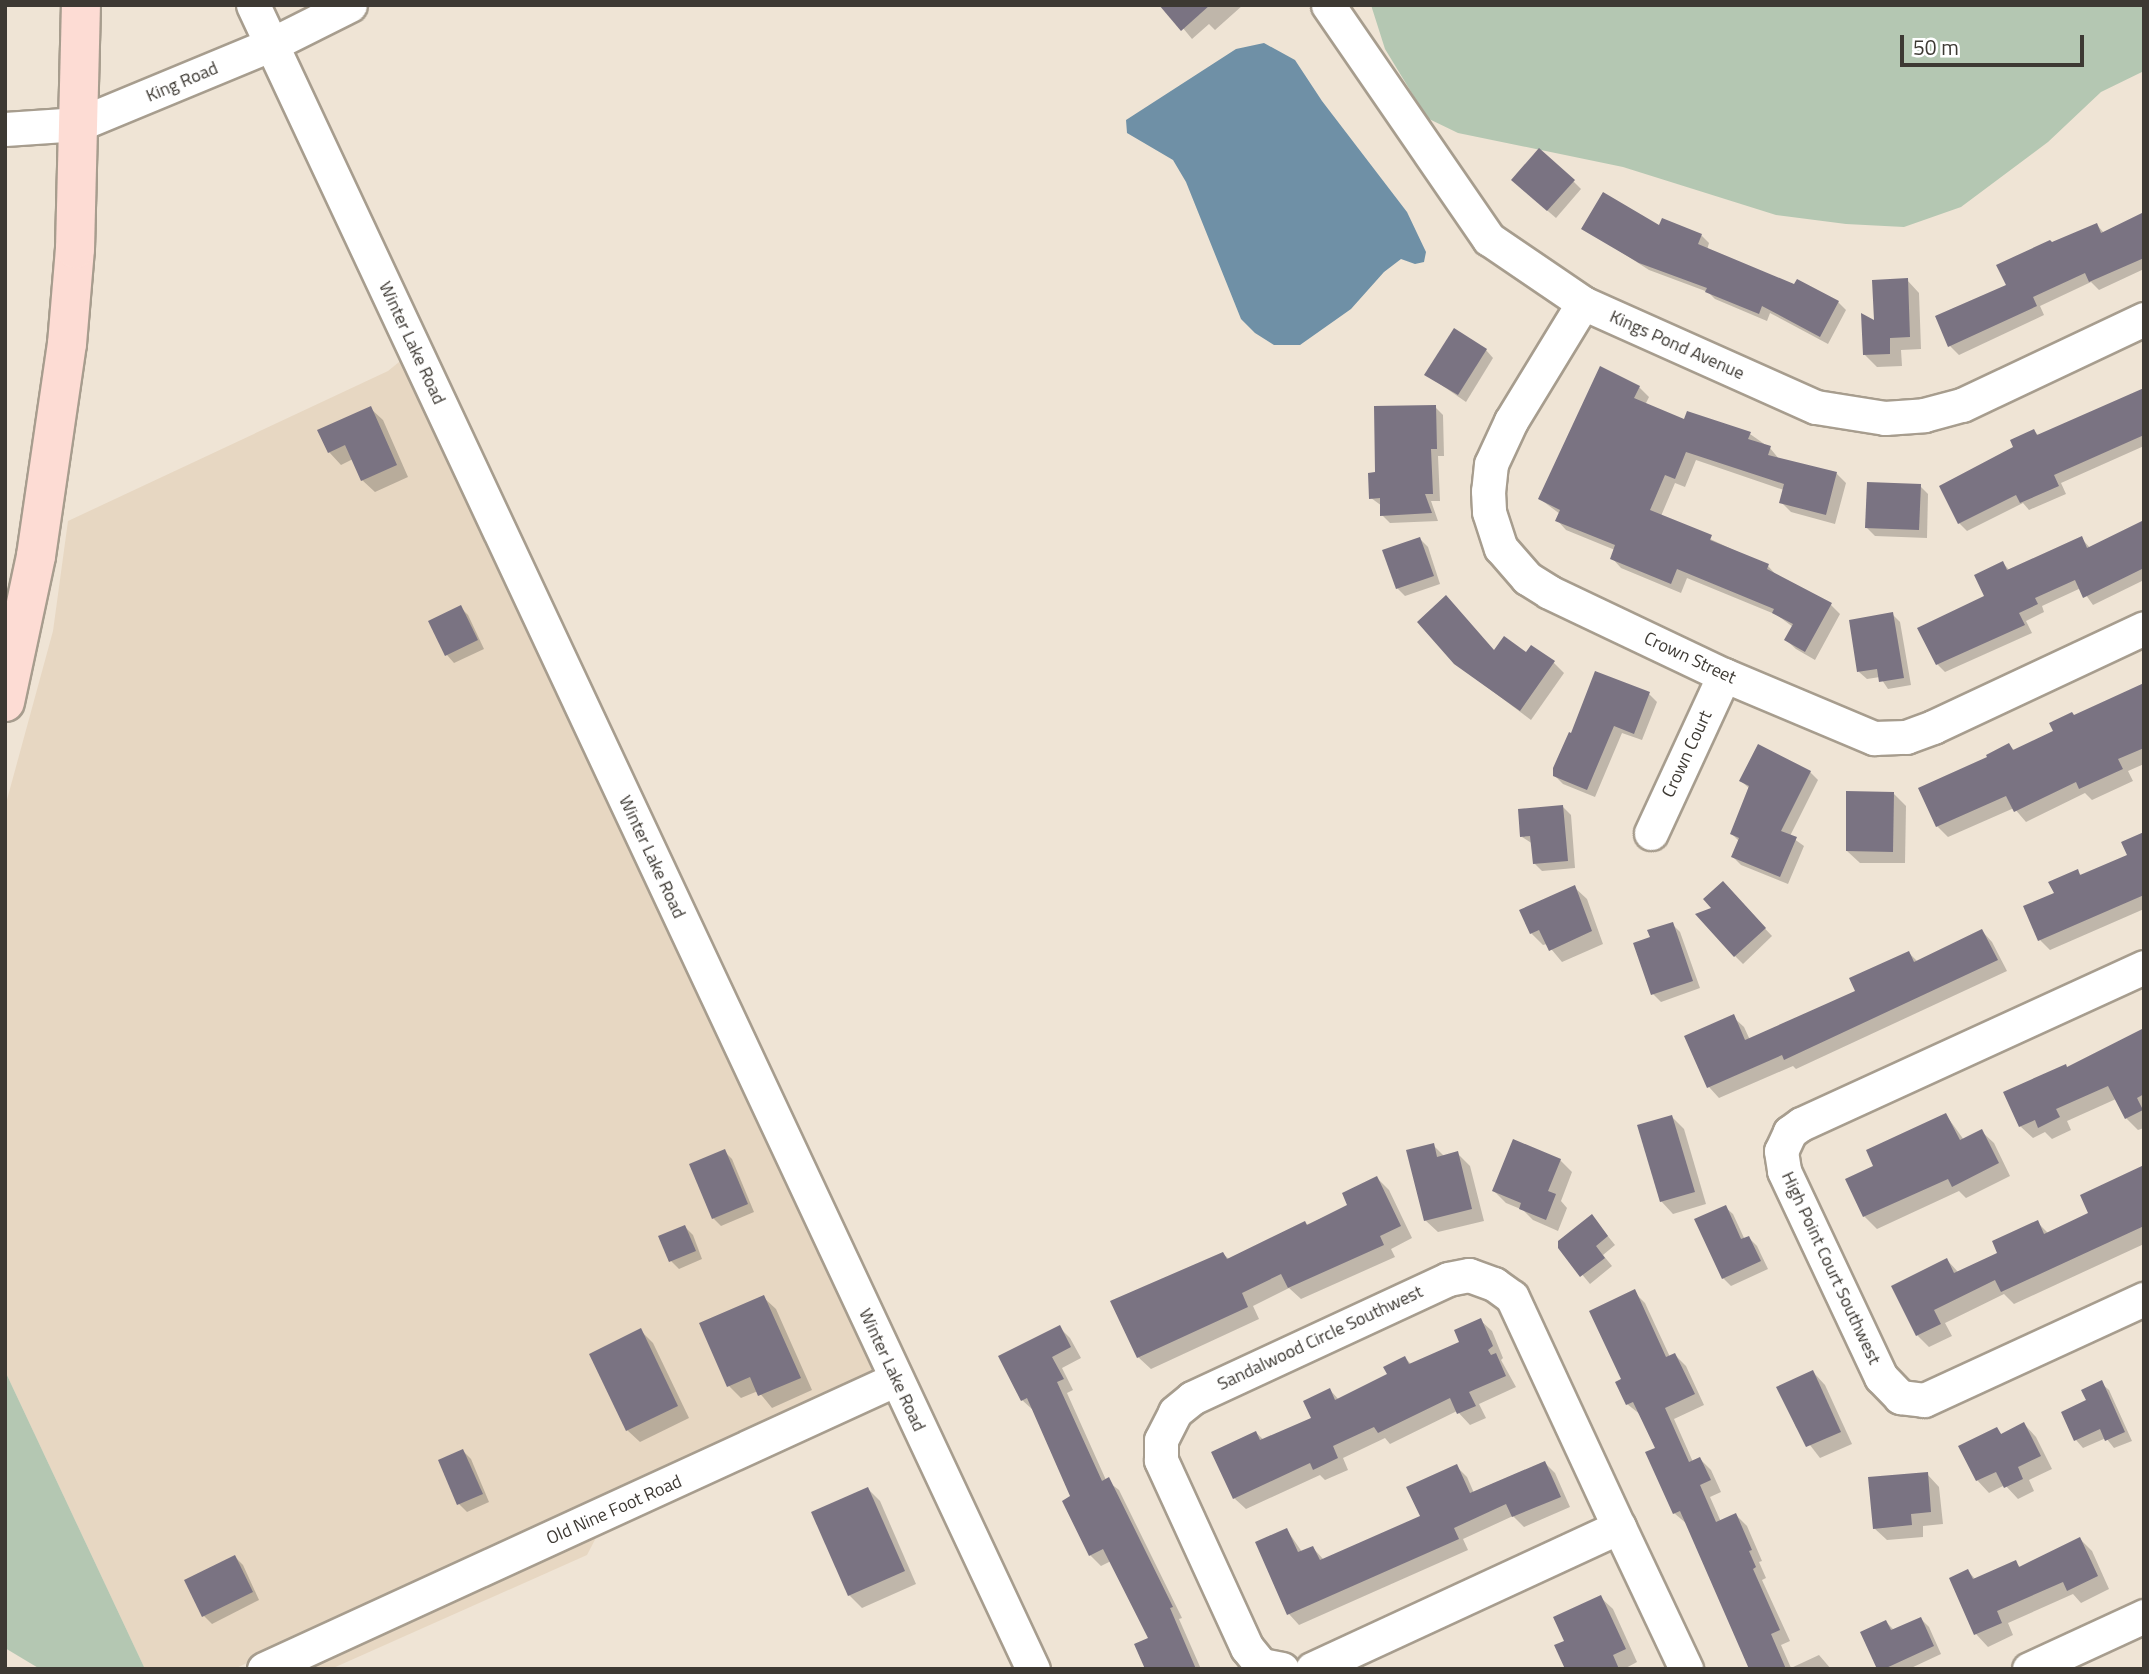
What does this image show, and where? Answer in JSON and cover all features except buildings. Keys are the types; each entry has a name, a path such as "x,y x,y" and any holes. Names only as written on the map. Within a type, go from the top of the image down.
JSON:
{"main road":[{"path":"5,702 36,556 54,450 74,262 81,5"}],"street":[{"name":"Winter Lake Road","path":"253,5 1033,1669"},
{"name":"King Road","path":"5,130 79,124 272,44 350,5"},
{"name":"Kings Pond Avenue","path":"1328,5 1476,225 1489,239 1583,303 1816,407 1885,418 1924,415 1962,405 2144,319"},
{"name":"Crown Street","path":"1583,303 1511,421 1491,464 1488,491 1494,530 1513,563 1527,578 1549,592 1724,675 1874,737 1906,737 2144,628"},
{"name":"Crown Court","path":"1651,833 1724,675"},
{"name":"High Point Court Southwest","path":"2144,967 1801,1124 1790,1132 1781,1151 1784,1171 1881,1377 1900,1397 1924,1400 2144,1299"},
{"name":"Sandalwood Circle Southwest","path":"1282,1669 1261,1665 1247,1648 1161,1460 1161,1440 1175,1412 1192,1398 1448,1279 1469,1275 1494,1284 1512,1297 1686,1669"},
{"name":"Old Nine Foot Road","path":"264,1669 896,1379"},
{"path":"1312,1669 1619,1527"},
{"path":"2029,1669 2144,1616"}],"shaded area":[{"path":"404,358 878,1374 234,1669 145,1669 5,1371 5,807 53,631 68,521 388,371"},
{"path":"600,1530 587,1555 331,1669 294,1669"}],"green space":[{"path":"1371,5 2144,5 2144,71 2101,92 2048,142 1961,207 1904,227 1846,224 1776,215 1623,167 1458,133 1427,118 1385,49"},
{"path":"5,1371 145,1669 40,1669 5,1648"}],"water":[{"path":"1264,43 1295,60 1322,101 1407,212 1426,252 1424,262 1415,264 1401,259 1384,272 1351,309 1300,345 1274,345 1255,333 1241,319 1186,182 1173,160 1127,133 1126,120 1236,49"}]}
